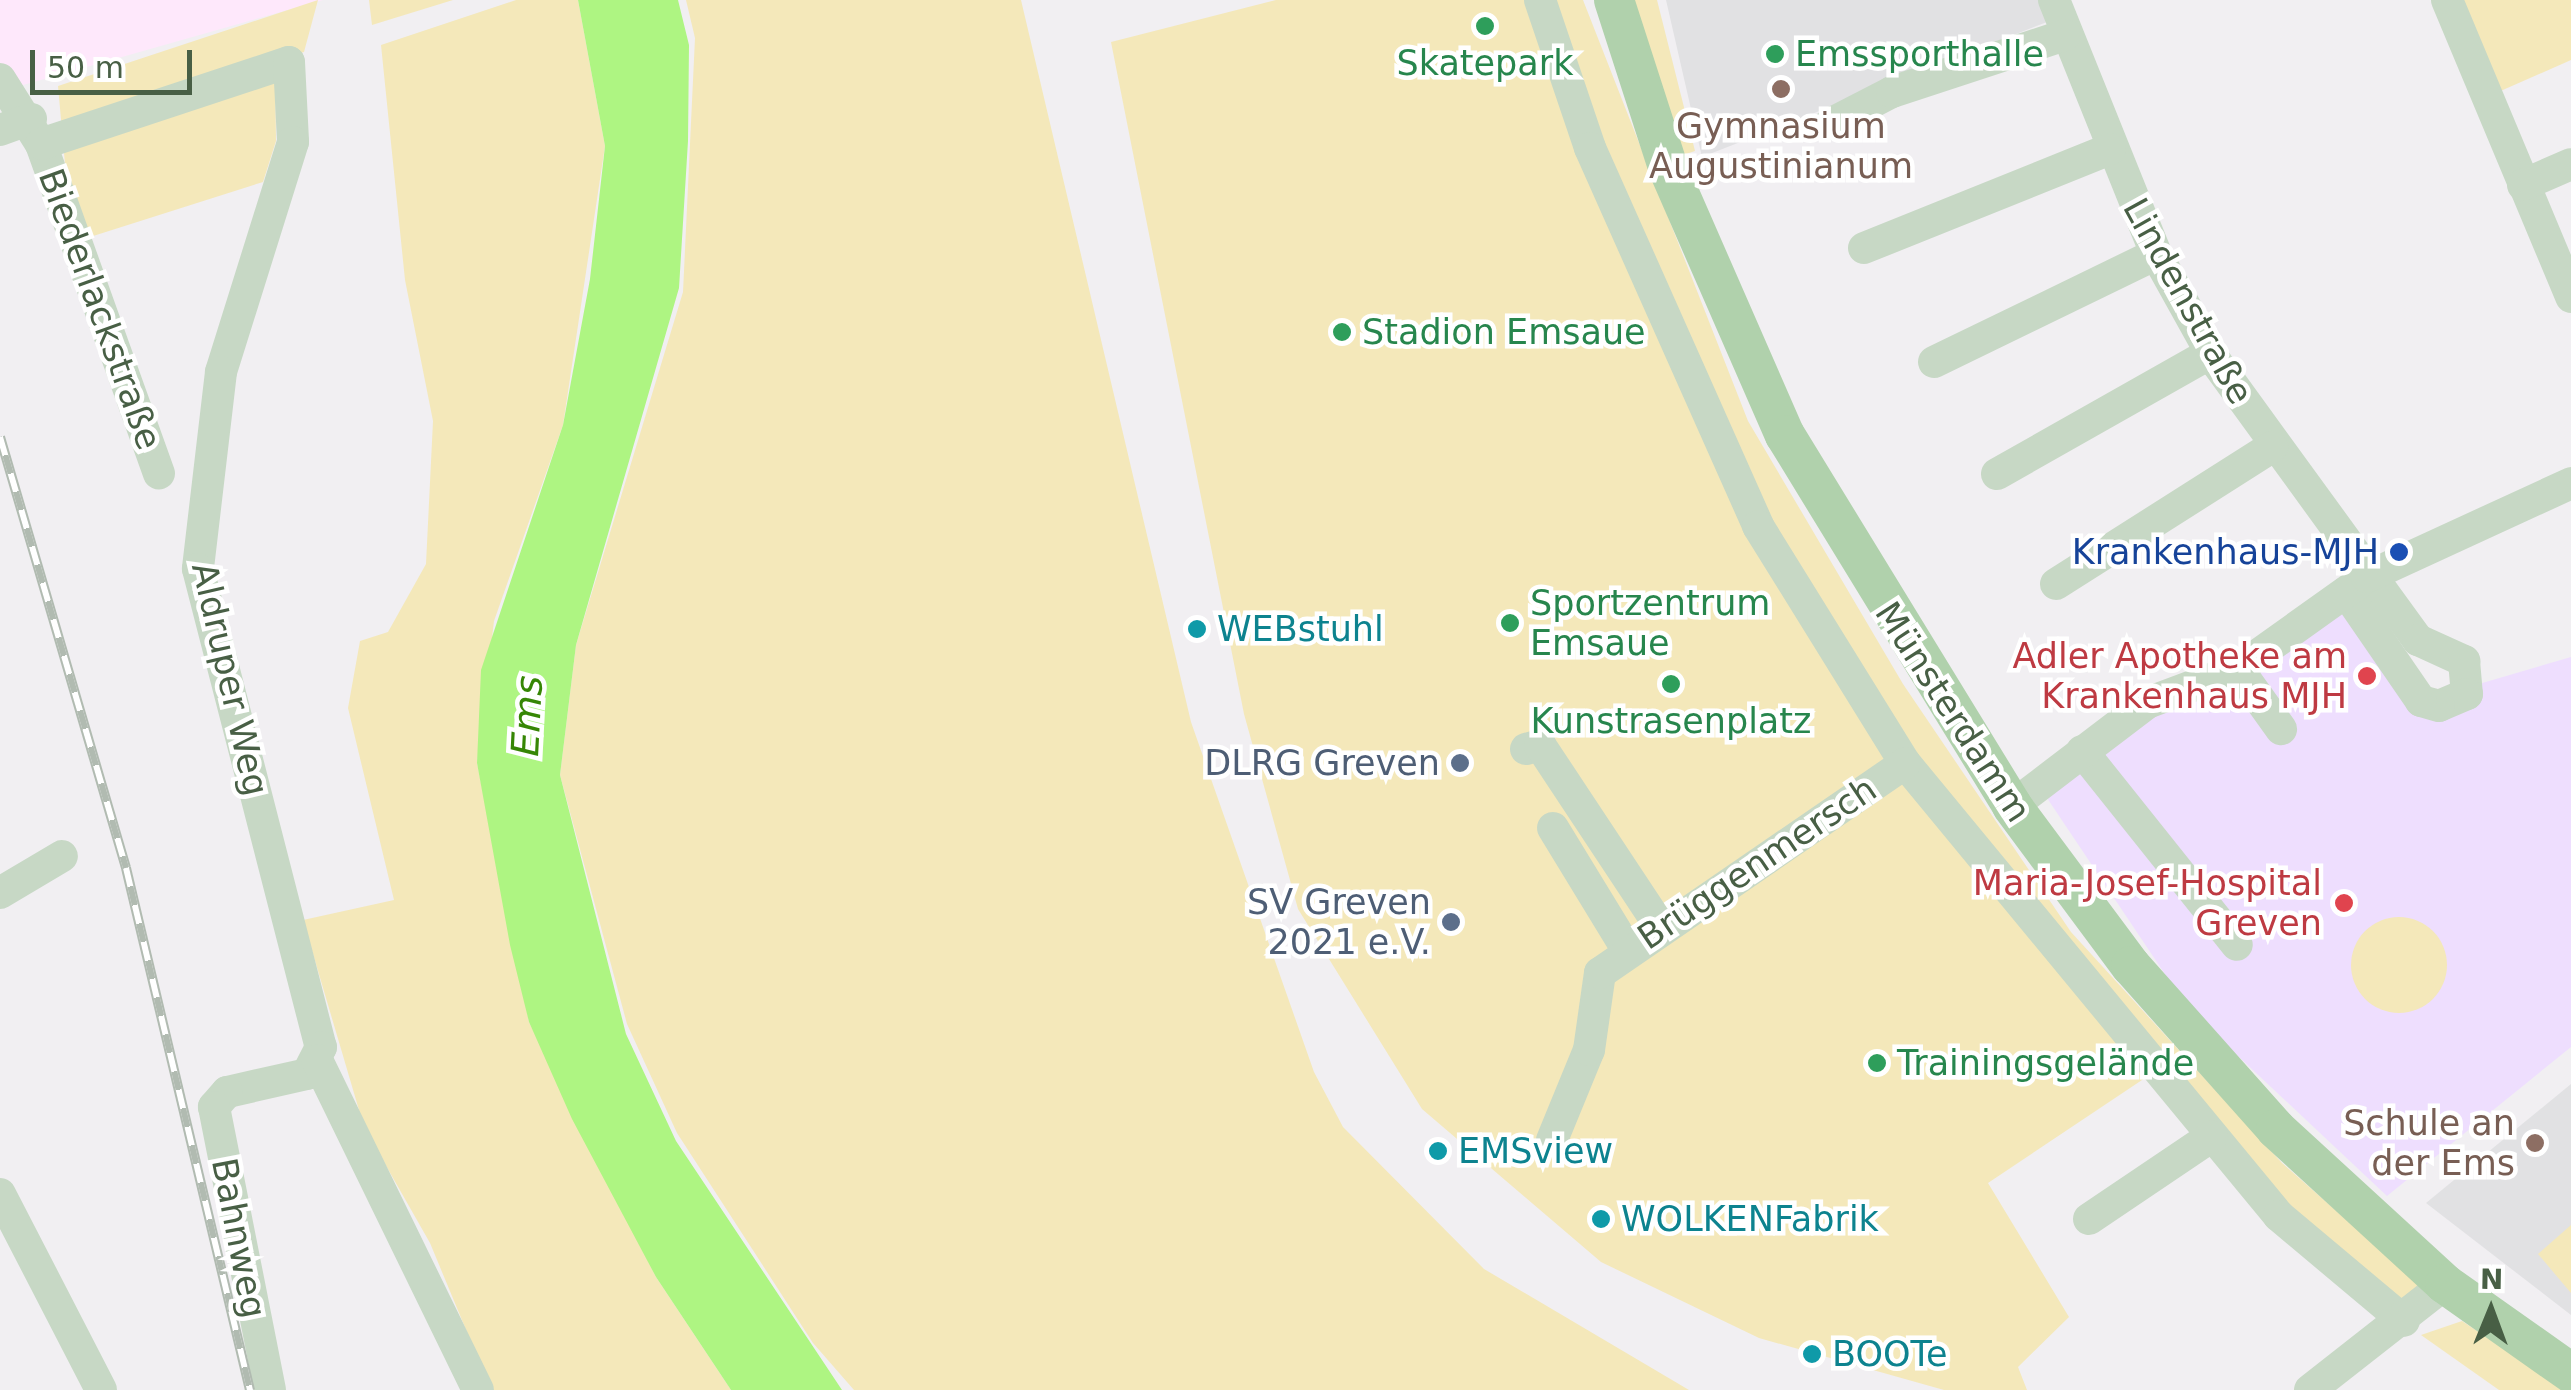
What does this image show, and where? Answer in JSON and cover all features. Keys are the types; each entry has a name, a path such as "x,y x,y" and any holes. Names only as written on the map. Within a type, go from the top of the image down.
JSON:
{"main road":[{"name":"Münsterdamm","path":"1614,0 1668,170 1785,435 2012,806 2204,1050 2446,1284 2571,1373"}],"street":[{"name":"Brüggenmersch","path":"1540,0 1590,148 1758,526 1905,763 2279,1216 2404,1321"},
{"name":"Lindenstraße","path":"2054,0 2110,149 2156,254 2211,353 2356,584"},
{"path":"2448,0 2571,298"},
{"path":"1830,124 1892,92 2065,35"},
{"name":"Biederlackstraße","path":"24,131 289,62"},
{"name":"Aldruper Weg","path":"289,62 293,142 221,372 198,569 321,1047 316,1060 478,1390"},
{"name":"Biederlackstraße","path":"0,79 159,474"},
{"path":"1864,248 2110,149"},
{"path":"2523,185 2571,164"},
{"path":"1934,362 2156,254"},
{"path":"1997,474 2211,353"},
{"path":"2056,584 2272,448"},
{"path":"2012,806 2147,703 2238,669 2356,584 2571,483"},
{"path":"2238,669 2282,730"},
{"path":"1526,749 1540,745 1661,928"},
{"path":"2082,751 2236,945"},
{"name":"Brüggenmersch","path":"1553,828 1628,951 1905,763"},
{"path":"0,893 62,856"},
{"path":"1552,1140 1589,1050 1600,973 1628,951"},
{"name":"Bahnweg","path":"270,1390 215,1119 227,1092 306,1074 316,1060"},
{"path":"2089,1220 2212,1136"},
{"path":"0,1194 9,1232 101,1390"},
{"path":"2310,1390 2404,1321 2446,1284"}],"shaded area":[{"path":"0,0 323,0 9,89 0,78"},
{"path":"318,0 304,52 275,61 276,141 263,182 90,237 65,164 58,86"},
{"path":"369,0 453,0 372,25"},
{"path":"516,0 578,0 605,146 563,425 494,621 477,763 529,1022 656,1277 731,1390 491,1390 430,1243 364,1127 303,920 394,900 348,708 360,641 388,632 426,564 433,421 405,280 381,45"},
{"path":"686,0 1021,0 1191,722 1314,1072 1343,1127 1484,1269 1689,1390 854,1390 813,1343 677,1133 627,1024 560,775 576,645 683,292 695,38"},
{"name":"Sportzentrum Emsaue","path":"1276,0 1583,0 1748,421 1903,684 2071,932 2282,1163 2425,1289 2405,1306 2288,1213 2163,1066 1988,1183 2069,1317 2018,1367 2027,1390 1944,1390 1759,1338 1601,1262 1422,1109 1298,909 1244,714 1111,42"},
{"path":"1634,0 1657,0 1695,151 1677,157"},
{"name":"Gymnasium Augustinianum","path":"1666,0 2042,0 2047,22 1702,157"},
{"path":"2461,0 2571,0 2571,60 2496,93"},
{"name":"Maria-Josef-Hospital Greven","path":"2345,594 2421,701 2571,657 2571,1047 2387,1196 2189,1010 2045,795 2148,715"},
{"path":"2399,917 2417,921 2433,931 2443,947 2447,965 2443,983 2433,999 2417,1009 2399,1013 2381,1009 2365,999 2355,983 2351,965 2355,947 2365,931 2381,921"},
{"name":"Schule an der Ems","path":"2571,1084 2571,1315 2426,1203"},
{"path":"2571,1225 2571,1293 2538,1254"},
{"path":"2462,1321 2566,1390 2499,1390 2421,1335"}],"water":[{"name":"Ems","path":"578,0 678,0 689,45 688,141 679,288 576,645 560,775 626,1034 676,1141 842,1390 731,1390 656,1277 572,1119 529,1022 510,945 477,763 481,670 563,425 590,279 605,146"}],"railway":[{"path":"0,437 126,868 250,1390"}],"place":[{"name":"Skatepark","path":"1485,26"},
{"name":"Emssporthalle","path":"1775,54"},
{"name":"Gymnasium Augustinianum","path":"1781,89"},
{"name":"Stadion Emsaue","path":"1342,332"},
{"name":"Krankenhaus-MJH","path":"2399,552"},
{"name":"Sportzentrum Emsaue","path":"1510,623"},
{"name":"WEBstuhl","path":"1197,629"},
{"name":"Adler Apotheke am Krankenhaus MJH","path":"2367,676"},
{"name":"Kunstrasenplatz","path":"1671,684"},
{"name":"DLRG Greven","path":"1460,763"},
{"name":"Maria-Josef-Hospital Greven","path":"2344,903"},
{"name":"SV Greven 2021 e.V.","path":"1451,922"},
{"name":"Trainingsgelände","path":"1877,1063"},
{"name":"Schule an der Ems","path":"2535,1143"},
{"name":"EMSview","path":"1438,1151"},
{"name":"WOLKENFabrik","path":"1601,1219"},
{"name":"BOOTe","path":"1812,1354"}]}
